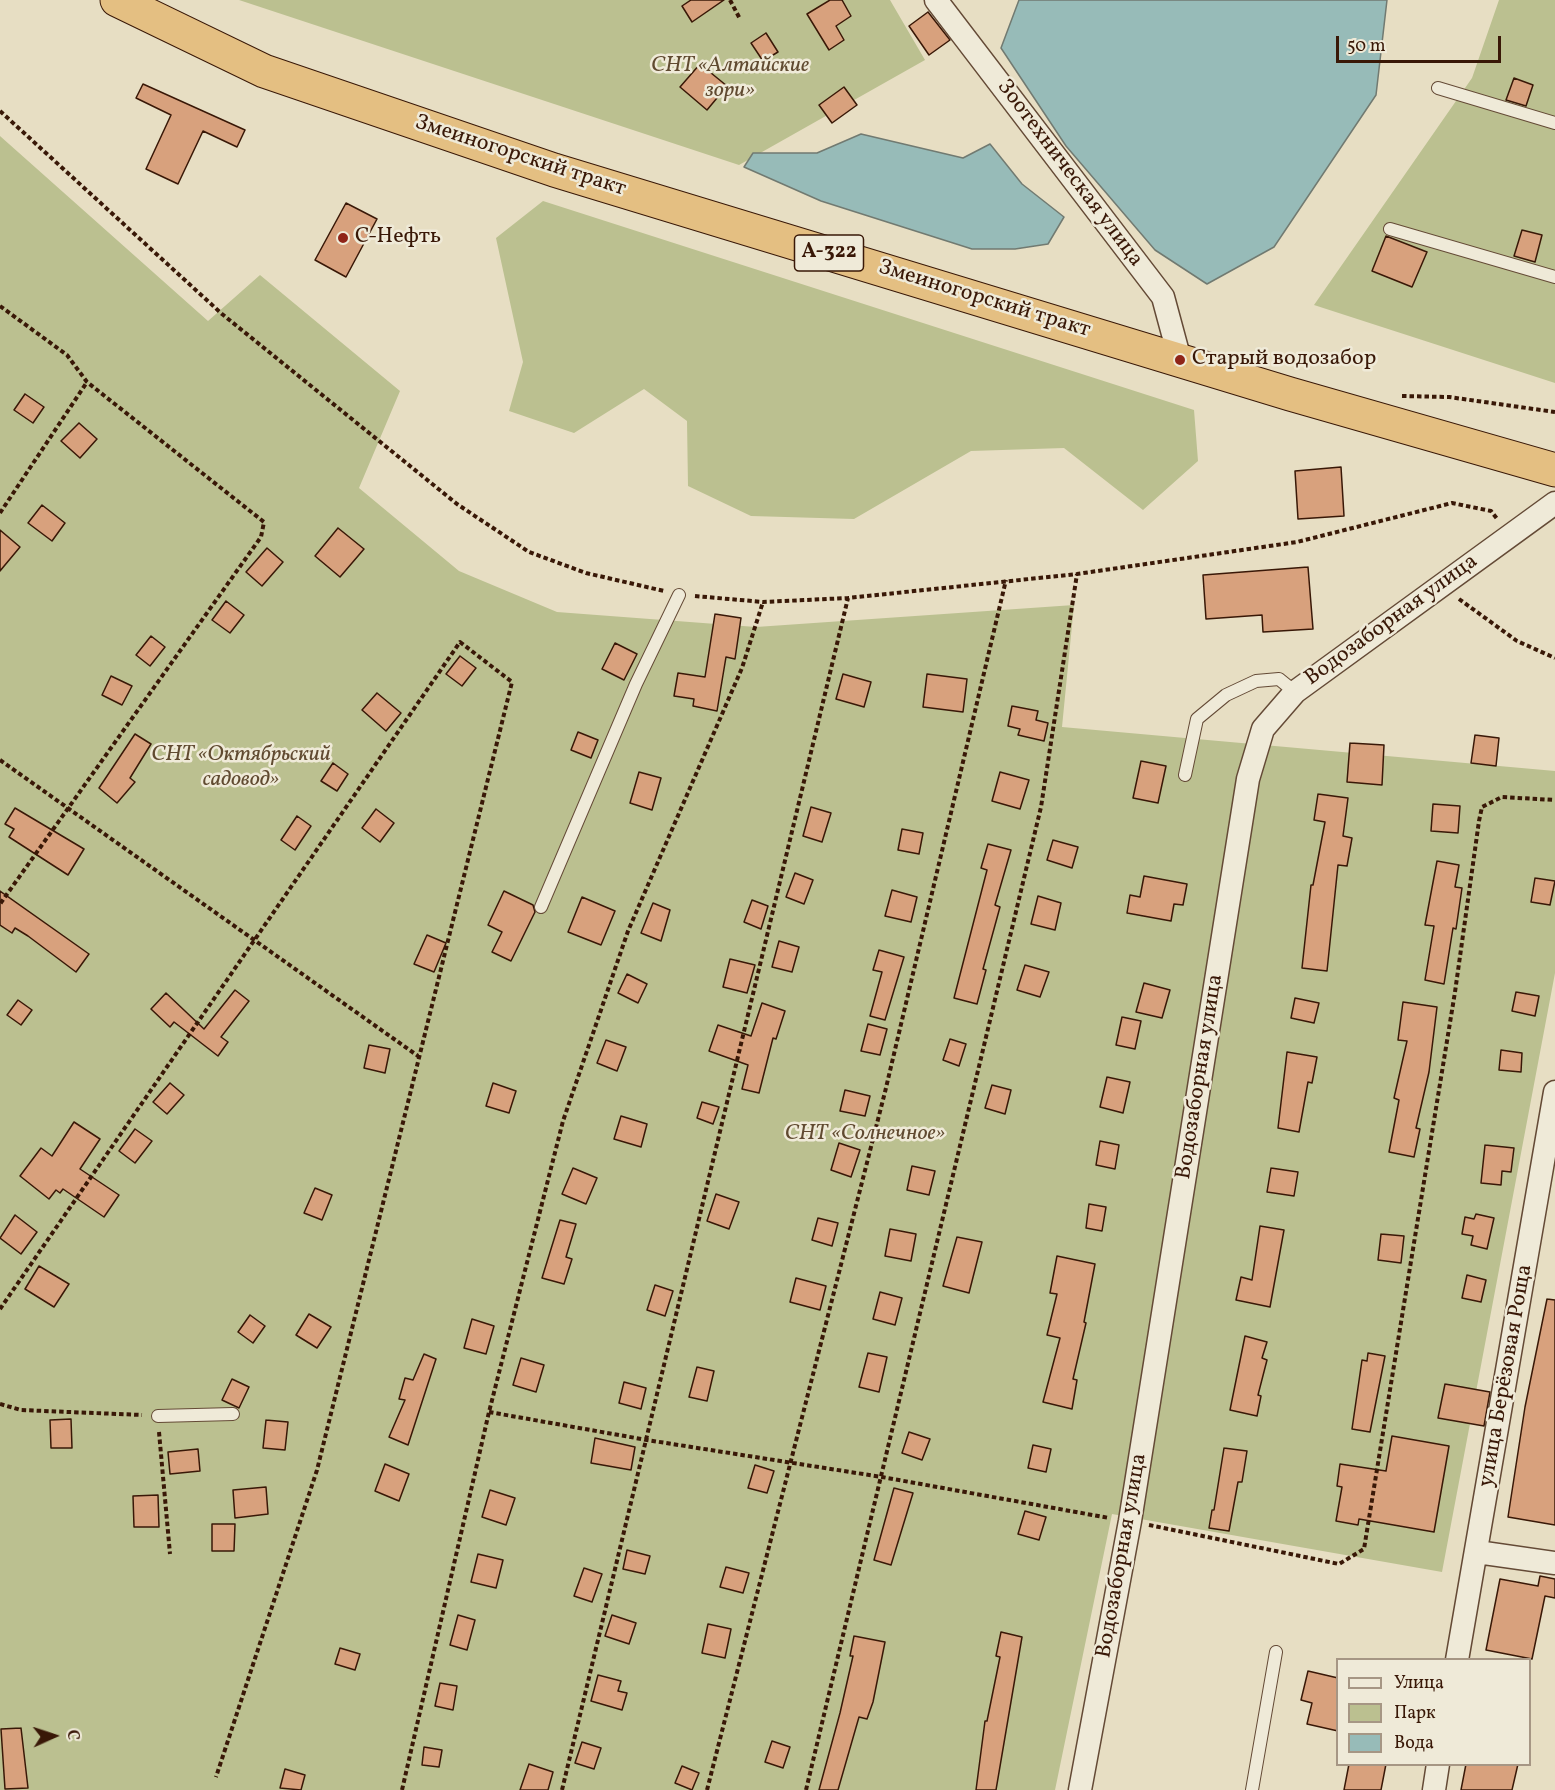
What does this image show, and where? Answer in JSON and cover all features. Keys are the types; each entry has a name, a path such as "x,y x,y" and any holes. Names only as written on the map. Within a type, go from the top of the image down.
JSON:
{"highway":[{"name":"Змеиногорский тракт","path":"117,0 264,72 532,163 1180,360 1555,470"}],"street":[{"name":"Зоотехническая улица","path":"936,0 1163,297 1180,360"},
{"name":"Водозаборная улица","path":"1080,1790 1130,1521 1248,779 1263,729 1295,692 1442,586 1509,534 1555,503"},
{"name":"улица Берёзовая Роща","path":"1457,1658 1555,1092"},
{"path":"1477,1551 1555,1563"},
{"path":"1434,1790 1438,1766"}],"lane":[{"path":"1438,88 1555,123"},
{"path":"1390,229 1555,277"},
{"path":"541,907 636,684 679,595"},
{"path":"1185,775 1197,719 1226,695 1256,681 1279,679 1295,692"},
{"path":"158,1416 233,1414"},
{"path":"1252,1790 1276,1652"}],"path":[{"path":"730,0 740,19"},
{"path":"0,111 222,314 457,504 529,552 586,573 679,595 763,602 848,598 1077,574 1201,554 1297,542 1452,503 1491,512 1509,534"},
{"path":"0,306 67,355 87,382 264,522 261,537 0,904"},
{"path":"0,513 87,382"},
{"path":"1393,396 1449,397 1555,412"},
{"path":"806,1790 1041,807 1077,574"},
{"path":"707,1790 885,1092 1006,580"},
{"path":"1442,586 1517,641 1555,658"},
{"path":"562,1790 848,598"},
{"path":"402,1790 489,1412 567,1109 628,931 742,668 763,602"},
{"path":"0,1309 460,642 512,682 317,1470 216,1778"},
{"path":"0,760 418,1056"},
{"path":"489,1412 647,1440 882,1477 1130,1521 1339,1564 1364,1549 1454,1003 1480,814 1482,807 1502,797 1555,800"},
{"path":"0,1404 21,1410 158,1416 170,1554"}],"green space":[{"name":"СНТ «Алтайские зори»","path":"239,0 890,0 925,60 739,165"},
{"path":"1499,0 1555,0 1555,383 1314,305 1472,78"},
{"name":"СНТ «Солнечное»","path":"0,136 208,321 260,275 400,391 359,488 459,571 557,612 756,627 1074,605 1062,727 1555,771 1555,973 1442,1572 1112,1514 1055,1790 0,1790"},
{"path":"543,201 1194,410 1198,461 1143,510 1064,448 971,451 854,519 751,516 688,486 687,421 644,389 574,433 509,411 523,362 496,238"}],"water":[{"path":"1019,0 1387,0 1376,95 1274,247 1207,284 1155,250 1066,146 1001,48"},
{"path":"861,134 963,158 990,144 1022,184 1064,217 1048,244 1015,249 972,249 821,201 744,167 753,153 817,153"}],"building":[{"path":"691,0 724,0 692,22 682,6"},
{"path":"830,0 842,0 851,16 836,26 844,40 829,50 807,14"},
{"path":"928,12 950,40 929,55 909,26"},
{"path":"766,33 778,52 763,61 751,43"},
{"path":"700,64 727,86 707,110 680,87"},
{"path":"1514,78 1533,85 1526,106 1506,100"},
{"path":"143,84 245,130 237,147 203,131 178,184 146,169 171,115 136,98"},
{"path":"844,87 857,105 832,123 819,105"},
{"path":"346,203 377,219 346,277 315,260"},
{"path":"1522,230 1542,235 1535,262 1514,256"},
{"path":"1386,236 1427,252 1412,287 1372,271"},
{"path":"25,394 44,407 33,423 14,410"},
{"path":"79,423 97,439 80,458 61,441"},
{"path":"1341,467 1344,516 1298,519 1295,471"},
{"path":"42,505 65,523 52,541 28,523"},
{"path":"338,528 364,549 340,577 315,556"},
{"path":"0,530 20,547 0,571"},
{"path":"267,548 283,562 262,586 246,572"},
{"path":"1308,567 1313,629 1263,632 1262,615 1206,619 1203,575"},
{"path":"226,601 244,615 230,633 212,620"},
{"path":"715,614 741,618 735,659 726,657 717,711 693,706 694,699 674,696 678,673 705,677"},
{"path":"151,636 165,647 150,666 136,655"},
{"path":"615,643 637,654 624,680 602,669"},
{"path":"460,656 476,668 462,686 446,674"},
{"path":"843,674 871,682 864,707 836,699"},
{"path":"927,674 967,679 963,712 923,707"},
{"path":"111,676 132,686 122,705 102,695"},
{"path":"377,693 401,713 386,731 362,710"},
{"path":"1012,706 1038,711 1036,720 1048,723 1044,741 1018,735 1020,729 1008,726"},
{"path":"578,732 598,740 591,758 571,750"},
{"path":"135,734 151,744 130,778 135,782 117,803 99,788"},
{"path":"1475,735 1499,738 1496,766 1471,763"},
{"path":"1350,743 1384,745 1382,785 1347,782"},
{"path":"1141,761 1166,766 1158,803 1133,798"},
{"path":"333,763 348,774 337,791 321,781"},
{"path":"639,772 661,778 652,810 630,803"},
{"path":"1000,772 1029,780 1020,809 992,801"},
{"path":"1318,794 1348,798 1343,836 1352,838 1347,866 1338,865 1327,971 1302,968 1311,885 1313,885 1325,822 1314,820"},
{"path":"1433,804 1460,806 1458,833 1431,831"},
{"path":"811,807 831,813 822,842 803,836"},
{"path":"15,808 84,849 68,875 9,837 14,829 5,824"},
{"path":"376,809 394,823 380,842 362,828"},
{"path":"297,816 311,826 295,850 281,840"},
{"path":"902,829 923,833 919,854 898,850"},
{"path":"1053,840 1078,847 1072,868 1047,860"},
{"path":"988,844 1011,850 995,905 1000,907 983,969 986,970 977,1004 954,998 987,870 981,868"},
{"path":"1437,861 1459,865 1455,887 1462,888 1444,984 1425,980 1434,926 1425,925"},
{"path":"795,873 813,880 804,904 786,897"},
{"path":"1144,876 1187,884 1183,905 1174,904 1171,921 1127,913 1130,895 1140,897"},
{"path":"1535,878 1555,881 1550,905 1531,902"},
{"path":"892,890 917,897 911,922 885,916"},
{"path":"0,891 89,954 76,972 28,936 15,928 12,933 0,925"},
{"path":"504,891 533,905 535,912 511,961 492,952 502,932 488,925"},
{"path":"1038,896 1061,903 1055,930 1031,924"},
{"path":"582,897 615,911 601,945 568,932"},
{"path":"752,900 768,906 761,929 744,922"},
{"path":"653,903 670,910 661,941 641,933"},
{"path":"427,935 446,943 434,972 414,964"},
{"path":"779,941 799,947 792,972 772,967"},
{"path":"879,950 904,957 885,1020 870,1016 882,972 873,970"},
{"path":"730,959 755,965 747,993 723,987"},
{"path":"1025,965 1049,972 1040,997 1017,990"},
{"path":"627,974 647,984 638,1003 618,993"},
{"path":"1144,983 1170,990 1162,1018 1136,1012"},
{"path":"235,990 249,1001 221,1037 228,1042 218,1056 174,1022 170,1027 151,1009 166,993 204,1029"},
{"path":"1516,992 1539,996 1535,1016 1512,1011"},
{"path":"1295,998 1319,1003 1314,1023 1291,1018"},
{"path":"18,1000 32,1010 21,1025 7,1015"},
{"path":"1403,1002 1437,1007 1429,1072 1416,1128 1420,1129 1414,1157 1389,1152 1399,1100 1394,1098 1407,1041 1398,1040"},
{"path":"762,1003 785,1011 776,1039 773,1038 759,1093 742,1089 748,1065 709,1051 718,1025 751,1036"},
{"path":"1122,1017 1141,1021 1135,1049 1116,1045"},
{"path":"868,1024 887,1029 880,1055 861,1051"},
{"path":"950,1039 966,1044 959,1066 943,1060"},
{"path":"606,1040 626,1047 617,1071 597,1063"},
{"path":"369,1045 390,1049 385,1073 364,1068"},
{"path":"1501,1050 1522,1053 1521,1072 1499,1070"},
{"path":"1287,1052 1317,1057 1312,1083 1308,1082 1299,1132 1278,1128"},
{"path":"1107,1077 1130,1082 1123,1113 1100,1107"},
{"path":"170,1083 184,1095 167,1114 153,1102"},
{"path":"493,1083 516,1091 509,1113 486,1106"},
{"path":"992,1085 1011,1090 1005,1114 985,1108"},
{"path":"845,1090 870,1096 865,1116 840,1111"},
{"path":"702,1102 719,1107 713,1124 697,1118"},
{"path":"621,1116 647,1124 641,1147 614,1139"},
{"path":"74,1122 100,1139 80,1169 119,1195 104,1217 63,1189 60,1193 56,1190 49,1199 20,1176 41,1148 52,1156"},
{"path":"135,1129 152,1141 135,1163 119,1151"},
{"path":"1100,1141 1119,1145 1115,1169 1096,1165"},
{"path":"839,1143 860,1150 851,1177 831,1170"},
{"path":"1485,1145 1514,1148 1511,1172 1502,1171 1501,1185 1481,1183"},
{"path":"912,1166 935,1171 929,1195 907,1190"},
{"path":"573,1168 597,1178 586,1204 562,1194"},
{"path":"1271,1168 1298,1172 1294,1196 1267,1192"},
{"path":"315,1188 332,1195 322,1220 304,1213"},
{"path":"716,1194 739,1202 729,1229 707,1221"},
{"path":"1089,1204 1106,1207 1102,1231 1086,1228"},
{"path":"1476,1214 1494,1218 1487,1249 1471,1245 1473,1236 1462,1234 1465,1217 1474,1219"},
{"path":"15,1215 37,1232 21,1254 0,1238"},
{"path":"818,1218 838,1223 832,1246 812,1240"},
{"path":"560,1220 576,1224 566,1257 572,1259 564,1284 542,1278"},
{"path":"1260,1226 1284,1230 1270,1307 1236,1300 1241,1277 1252,1280"},
{"path":"890,1229 916,1234 911,1261 885,1256"},
{"path":"1381,1234 1404,1236 1401,1263 1378,1260"},
{"path":"957,1237 982,1242 969,1293 943,1286"},
{"path":"1057,1256 1095,1264 1084,1322 1086,1323 1073,1379 1077,1380 1072,1409 1043,1402 1060,1338 1047,1335 1057,1294 1050,1293"},
{"path":"39,1266 69,1284 54,1307 25,1289"},
{"path":"1467,1275 1486,1280 1481,1302 1462,1298"},
{"path":"796,1278 826,1286 820,1310 790,1302"},
{"path":"655,1285 673,1291 665,1316 647,1310"},
{"path":"880,1292 902,1298 895,1325 873,1319"},
{"path":"1547,1299 1555,1300 1555,1525 1508,1517 1525,1407"},
{"path":"309,1314 331,1327 317,1348 296,1335"},
{"path":"250,1315 265,1326 253,1343 238,1332"},
{"path":"472,1319 494,1326 486,1354 464,1348"},
{"path":"1245,1336 1267,1342 1262,1358 1267,1360 1258,1395 1261,1396 1257,1416 1230,1410"},
{"path":"868,1353 887,1357 879,1392 859,1387"},
{"path":"1368,1353 1385,1356 1370,1432 1352,1429 1362,1360 1367,1361"},
{"path":"424,1354 436,1359 408,1445 389,1437 405,1400 399,1399 405,1378 413,1380"},
{"path":"521,1358 544,1365 536,1392 513,1385"},
{"path":"697,1367 714,1371 707,1401 689,1397"},
{"path":"232,1379 249,1387 239,1408 222,1400"},
{"path":"624,1382 646,1388 641,1409 619,1403"},
{"path":"1445,1384 1490,1392 1484,1426 1438,1418"},
{"path":"71,1419 72,1448 51,1448 50,1420"},
{"path":"266,1420 288,1422 285,1450 263,1448"},
{"path":"909,1432 930,1439 922,1460 902,1453"},
{"path":"1392,1436 1449,1446 1434,1532 1359,1519 1358,1525 1336,1521 1342,1487 1337,1486 1340,1464 1386,1471"},
{"path":"595,1438 635,1447 631,1470 591,1463"},
{"path":"1033,1445 1051,1449 1046,1472 1028,1468"},
{"path":"1224,1448 1247,1451 1242,1482 1238,1482 1229,1531 1209,1528"},
{"path":"198,1449 200,1471 170,1474 168,1452"},
{"path":"385,1464 409,1474 399,1501 375,1491"},
{"path":"755,1465 774,1471 767,1493 748,1488"},
{"path":"266,1487 268,1514 235,1518 233,1490"},
{"path":"894,1488 913,1493 891,1565 874,1560"},
{"path":"490,1490 515,1498 506,1525 482,1517"},
{"path":"158,1495 159,1527 134,1527 133,1496"},
{"path":"1025,1511 1046,1517 1039,1540 1018,1534"},
{"path":"212,1524 235,1524 234,1551 212,1551"},
{"path":"627,1550 650,1556 645,1574 623,1569"},
{"path":"478,1554 503,1560 496,1588 471,1582"},
{"path":"726,1567 749,1573 743,1593 720,1587"},
{"path":"584,1568 602,1574 592,1602 574,1596"},
{"path":"1540,1576 1555,1579 1555,1598 1545,1596 1532,1659 1486,1650 1500,1579 1538,1586"},
{"path":"458,1615 475,1620 467,1650 450,1645"},
{"path":"612,1615 636,1623 629,1644 605,1636"},
{"path":"708,1624 731,1629 725,1658 702,1653"},
{"path":"1001,1632 1022,1637 996,1790 976,1790 985,1721 987,1721 1000,1657 996,1656"},
{"path":"854,1636 885,1642 873,1702 867,1719 859,1717 838,1790 819,1790 853,1656 850,1656"},
{"path":"340,1648 360,1654 355,1670 335,1664"},
{"path":"1308,1671 1336,1678 1336,1731 1307,1724 1312,1703 1301,1700"},
{"path":"598,1675 621,1681 618,1691 627,1693 622,1710 591,1701"},
{"path":"440,1683 457,1686 453,1710 435,1706"},
{"path":"21,1728 28,1788 5,1789 1,1729"},
{"path":"772,1741 790,1747 783,1768 765,1762"},
{"path":"582,1742 601,1748 594,1769 575,1763"},
{"path":"424,1747 442,1750 439,1767 422,1765"},
{"path":"529,1764 553,1772 548,1790 520,1790"},
{"path":"682,1766 699,1773 692,1790 675,1783"},
{"path":"1349,1766 1386,1766 1381,1790 1344,1790"},
{"path":"1466,1766 1518,1766 1512,1790 1461,1790"},
{"path":"285,1769 305,1775 301,1790 280,1788"}],"place":[{"name":"С-Нефть","path":"343,238"},
{"name":"Старый водозабор","path":"1180,360"}],"park label":[{"name":"СНТ «Октябрьский садовод»","path":"241,768"}]}
